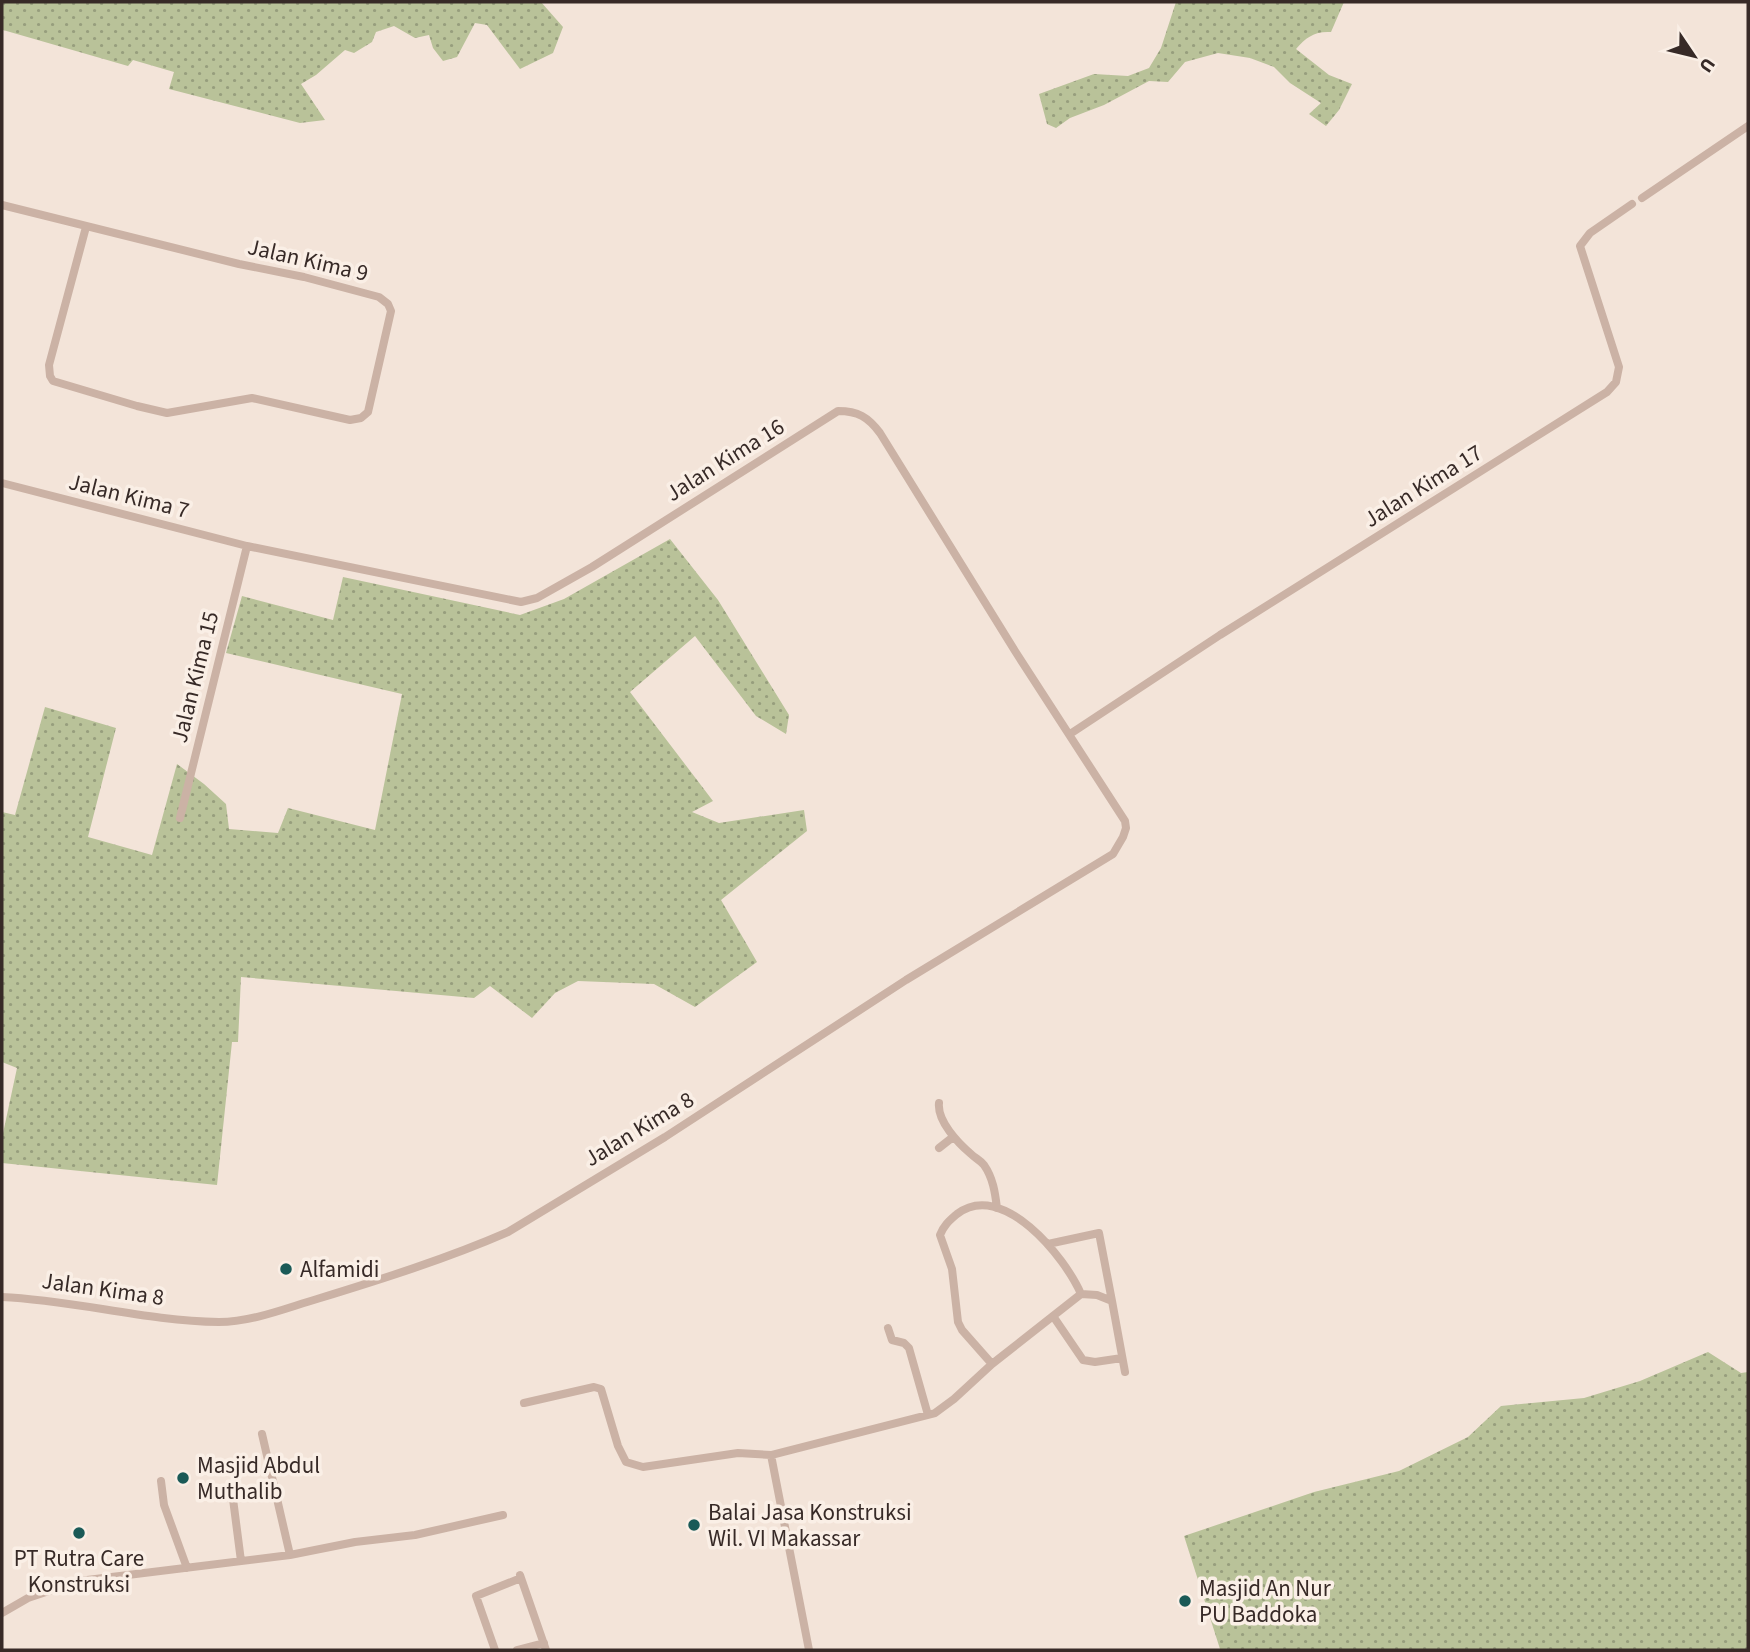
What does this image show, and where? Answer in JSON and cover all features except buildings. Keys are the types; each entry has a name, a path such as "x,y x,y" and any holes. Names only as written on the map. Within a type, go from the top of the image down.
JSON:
{"street":[{"path":"1642,198 1748,126"},
{"name":"Jalan Kima 17","path":"1070,734 1220,635 1607,393 1616,382 1619,367 1580,246 1590,233 1632,204"},
{"name":"Jalan Kima 9","path":"2,205 86,228 304,277 379,297 388,304 391,311 368,412 361,418 350,420 252,398 167,413 52,380 49,365 86,228"},
{"name":"Jalan Kima 16","path":"247,546 521,602 529,601 592,567 838,411 852,411 872,421 1015,651 1070,734"},
{"name":"Jalan Kima 7","path":"2,483 247,546"},
{"name":"Jalan Kima 15","path":"180,818 247,546"},
{"name":"Jalan Kima 8","path":"2,1297 225,1321 263,1315 369,1283 508,1232 665,1138 906,980 1113,854 1124,838 1125,821 1070,734"},
{"path":"939,1103 940,1113 953,1137 983,1163 994,1183 997,1208"},
{"path":"939,1148 953,1137"},
{"path":"992,1364 958,1322 952,1269 940,1235 944,1225 971,1206 997,1208 1014,1216 1048,1244 1067,1266 1081,1294"},
{"path":"1048,1244 1100,1233 1125,1372"},
{"path":"524,1403 594,1387 601,1389 618,1446 626,1462 643,1467 738,1453 771,1455 928,1415 954,1399 992,1364 1081,1294 1097,1295 1112,1301"},
{"path":"1053,1316 1083,1360 1091,1362 1122,1358"},
{"path":"888,1328 892,1340 904,1343 909,1348 928,1415"},
{"path":"262,1434 290,1555"},
{"path":"771,1455 808,1650"},
{"path":"161,1481 164,1505 187,1568"},
{"path":"233,1499 241,1561"},
{"path":"2,1613 28,1598 79,1581 290,1555 355,1542 415,1535 503,1516"},
{"path":"495,1650 476,1596 520,1576 545,1647 517,1650"}],"green space":[{"path":"3,2 541,2 563,27 553,53 520,69 487,25 475,23 457,57 443,61 433,48 429,35 415,38 394,26 376,32 372,42 354,53 345,50 301,84 325,120 300,123 169,89 174,72 133,60 128,66 3,30"},
{"path":"1176,2 1344,2 1331,32 1311,36 1296,49 1329,75 1352,84 1339,110 1326,126 1309,114 1321,103 1290,83 1274,67 1250,58 1218,53 1185,62 1168,82 1149,81 1104,105 1070,118 1056,128 1047,124 1039,94 1094,74 1128,76 1149,68 1161,48"},
{"path":"670,539 718,600 789,715 786,734 756,716 695,636 630,692 713,801 692,812 719,823 804,810 807,831 721,900 757,962 695,1007 654,984 578,981 555,993 532,1018 490,986 474,998 241,977 238,1042 232,1042 217,1185 2,1163 2,1138 17,1068 2,1062 2,812 15,815 45,707 116,728 88,837 152,855 177,764 226,804 229,829 278,833 288,808 375,830 402,694 226,653 242,596 333,620 343,577 520,615 564,599"},
{"path":"1708,1352 1741,1373 1748,1372 1748,1650 1220,1649 1184,1536 1314,1492 1399,1471 1468,1437 1501,1406 1584,1398 1640,1381"}],"place":[{"name":"Alfamidi","path":"286,1269"},
{"name":"Masjid Abdul Muthalib","path":"183,1478"},
{"name":"Balai Jasa Konstruksi Wil. VI Makassar","path":"694,1525"},
{"name":"PT Rutra Care Konstruksi","path":"79,1533"},
{"name":"Masjid An Nur PU Baddoka","path":"1185,1601"}]}
